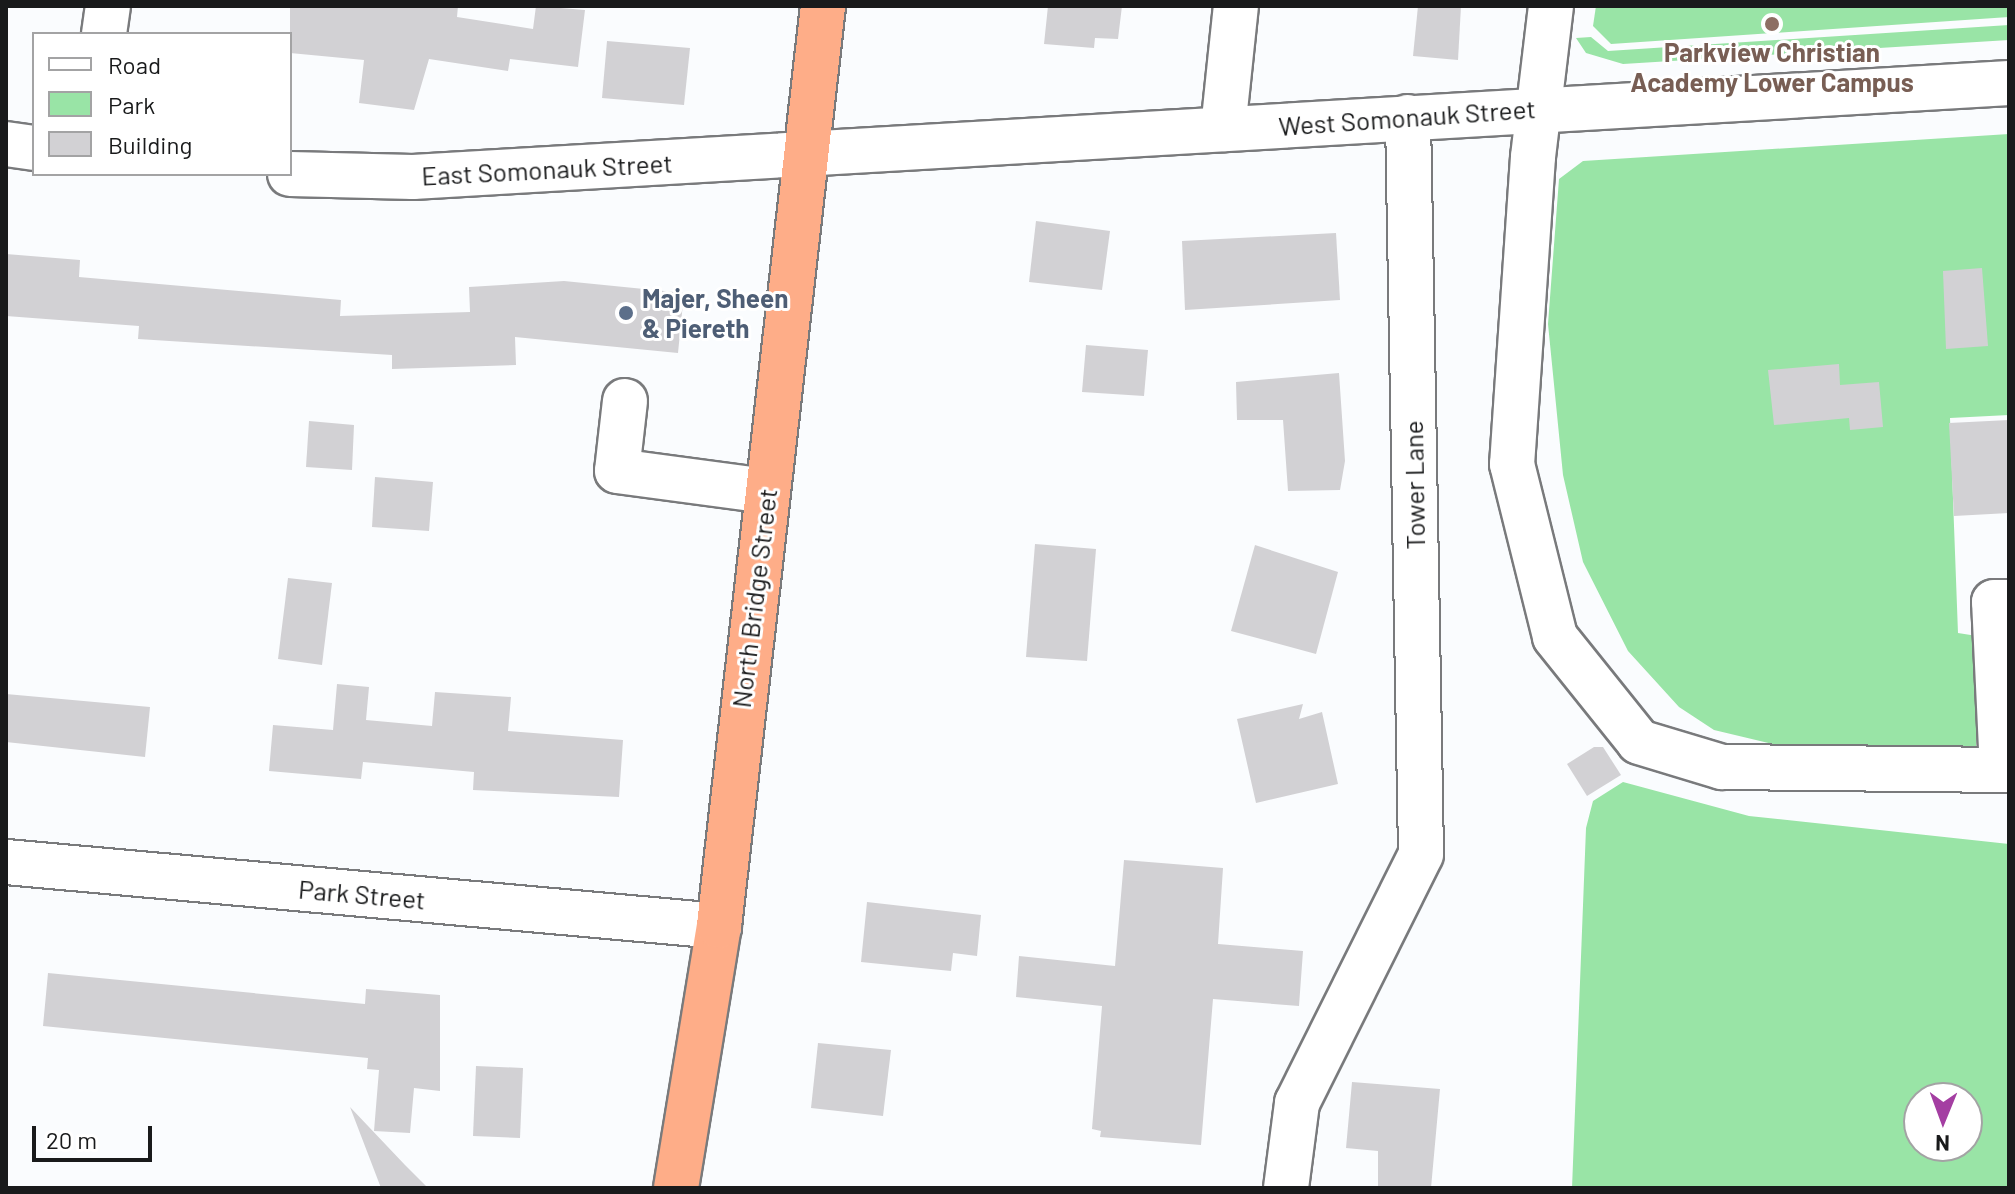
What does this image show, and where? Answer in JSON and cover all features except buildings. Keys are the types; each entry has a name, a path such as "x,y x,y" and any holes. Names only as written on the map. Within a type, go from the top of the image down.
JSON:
{"highway":[{"name":"North Bridge Street","path":"676,1188 719,926 823,6"}],"street":[{"path":"104,32 108,6"},
{"path":"1223,129 1236,6"},
{"path":"1551,6 1538,109 1512,464 1555,637 1639,742 1722,767 2006,770 1994,602 2009,602"},
{"name":"West Somonauk Street","path":"804,155 2009,83"},
{"name":"Tower Lane","path":"1286,1188 1297,1103 1421,854 1408,117"},
{"path":"6,144 32,148"},
{"name":"East Somonauk Street","path":"292,174 413,177 804,155"},
{"path":"625,401 617,471 767,491"},
{"name":"Park Street","path":"6,862 719,926"}],"green space":[{"name":"Parkview Christian Academy Lower Campus","path":"1596,6 2009,6 2009,17 1611,44 1593,26"},
{"path":"2009,25 2009,40 1623,64 1586,53 1576,38 1591,37 1608,51"},
{"path":"2009,134 2009,415 1950,418 1958,633 1977,636 1976,750 1811,753 1714,730 1679,707 1628,651 1583,562 1563,475 1548,324 1559,179 1583,161"},
{"path":"1623,782 1749,816 2009,844 2009,1188 1572,1188 1586,828 1593,801"}],"place":[{"name":"Parkview Christian Academy Lower Campus","path":"1772,24"},
{"name":"Majer, Sheen & Piereth","path":"626,313"}]}
